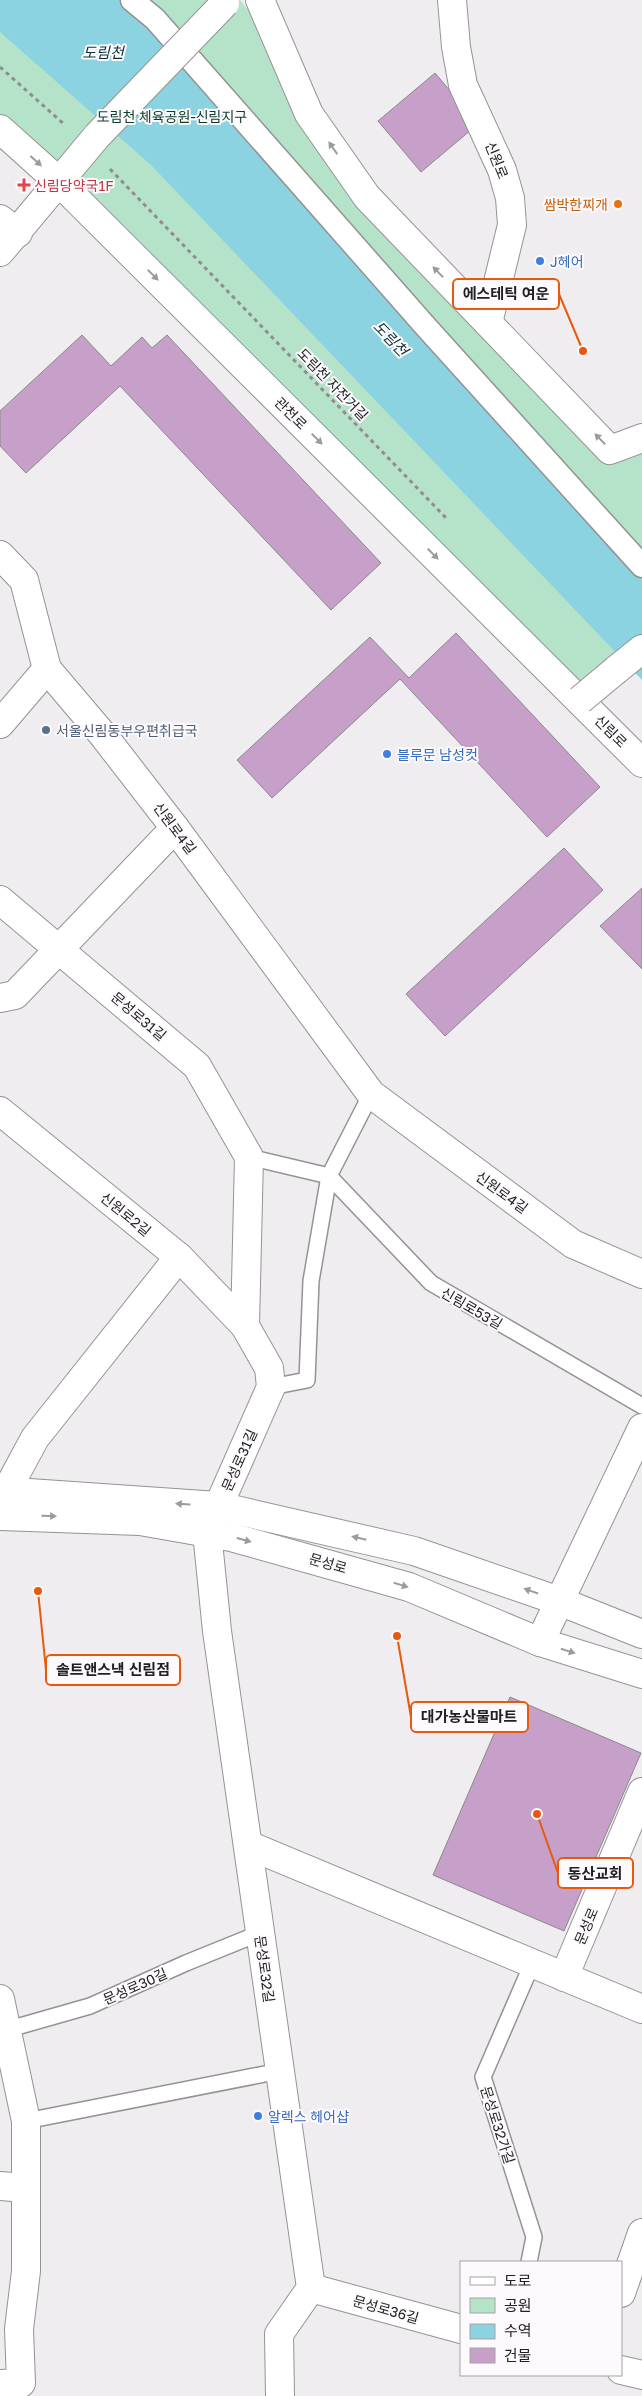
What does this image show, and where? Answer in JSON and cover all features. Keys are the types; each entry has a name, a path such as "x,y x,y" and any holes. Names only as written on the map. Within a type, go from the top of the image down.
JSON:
{"street":[{"path":"132,0 155,19 427,328 642,566"},
{"path":"260,0 309,114 367,197 610,450 642,438"},
{"name":"신원로","path":"452,0 456,47 464,86 502,170 510,198 512,225 488,323"},
{"path":"6,235 58,181 92,141 227,2"},
{"name":"관천로","path":"0,129 58,181 580,700"},
{"name":"신원로4길","path":"0,555 24,580 47,669 103,734 175,828 371,1094 573,1244 642,1274"},
{"path":"580,700 642,649"},
{"path":"0,724 47,669"},
{"name":"신림로","path":"580,700 642,763"},
{"path":"0,998 15,995 175,828"},
{"name":"문성로31길","path":"0,900 197,1066 248,1158"},
{"name":"신원로2길","path":"0,1111 178,1257 245,1326"},
{"path":"248,1158 245,1326 269,1368 271,1387"},
{"path":"178,1257 35,1438 2,1500 218,1506 414,1550 559,1601 642,1634"},
{"name":"문성로31길","path":"207,1532 271,1387"},
{"path":"540,1642 642,1428"},
{"name":"문성로","path":"2,1500 140,1520 207,1532 333,1564 409,1587 540,1642 642,1674"},
{"name":"문성로32길","path":"207,1532 217,1631 311,2288"},
{"name":"문성로","path":"564,1977 642,1792"},
{"path":"248,1845 642,2009"},
{"path":"0,1999 6,2030 6,2059 26,2121 13,2187 26,2271 19,2329 16,2388"},
{"path":"622,2290 642,2233"},
{"path":"280,2396 279,2334 311,2288"},
{"name":"문성로36길","path":"311,2288 460,2329"},
{"path":"622,2370 642,2375"},
{"path":"641,2396 642,2391"}],"lane":[{"path":"271,1387 307,1380 310,1281 329,1176 371,1094"},
{"path":"248,1158 329,1176"},
{"name":"신림로53길","path":"329,1176 431,1283 642,1406"},
{"name":"문성로30길","path":"6,2030 90,2006 186,1963 260,1933"},
{"name":"문성로32가길","path":"529,2261 534,2237 483,2077 532,1964"},
{"path":"26,2121 280,2071"}],"path":[{"name":"도림천 자전거길","path":"0,67 92,141 454,526"}],"green space":[{"name":"도림천 체육공원-신림지구","path":"0,0 240,0 252,15 299,116 608,462 642,450 642,636 579,686 0,118"}],"water":[{"name":"도림천","path":"0,0 122,0 642,555 642,680 151,165 0,32"}],"building":[{"path":"435,73 478,124 421,172 378,121"},
{"path":"82,335 111,366 142,337 152,348 167,335 381,563 331,610 120,386 26,473 0,446 0,411"},
{"path":"456,633 600,787 547,837 400,679 272,798 237,760 370,637 409,678"},
{"path":"564,848 603,890 445,1036 406,994"},
{"path":"642,888 642,969 600,926"},
{"path":"510,1697 641,1753 564,1931 433,1875"}],"place":[{"name":"신림당약국1F","path":"24,185"},
{"name":"쌈박한찌개","path":"618,204"},
{"name":"J헤어","path":"540,261"},
{"name":"에스테틱 여운","path":"583,351"},
{"name":"서울신림동부우편취급국","path":"46,730"},
{"name":"블루문 남성컷","path":"387,754"},
{"name":"솔트앤스낵 신림점","path":"38,1591"},
{"name":"대가농산물마트","path":"397,1636"},
{"name":"동산교회","path":"537,1814"},
{"name":"알렉스 헤어샵","path":"258,2116"}]}
